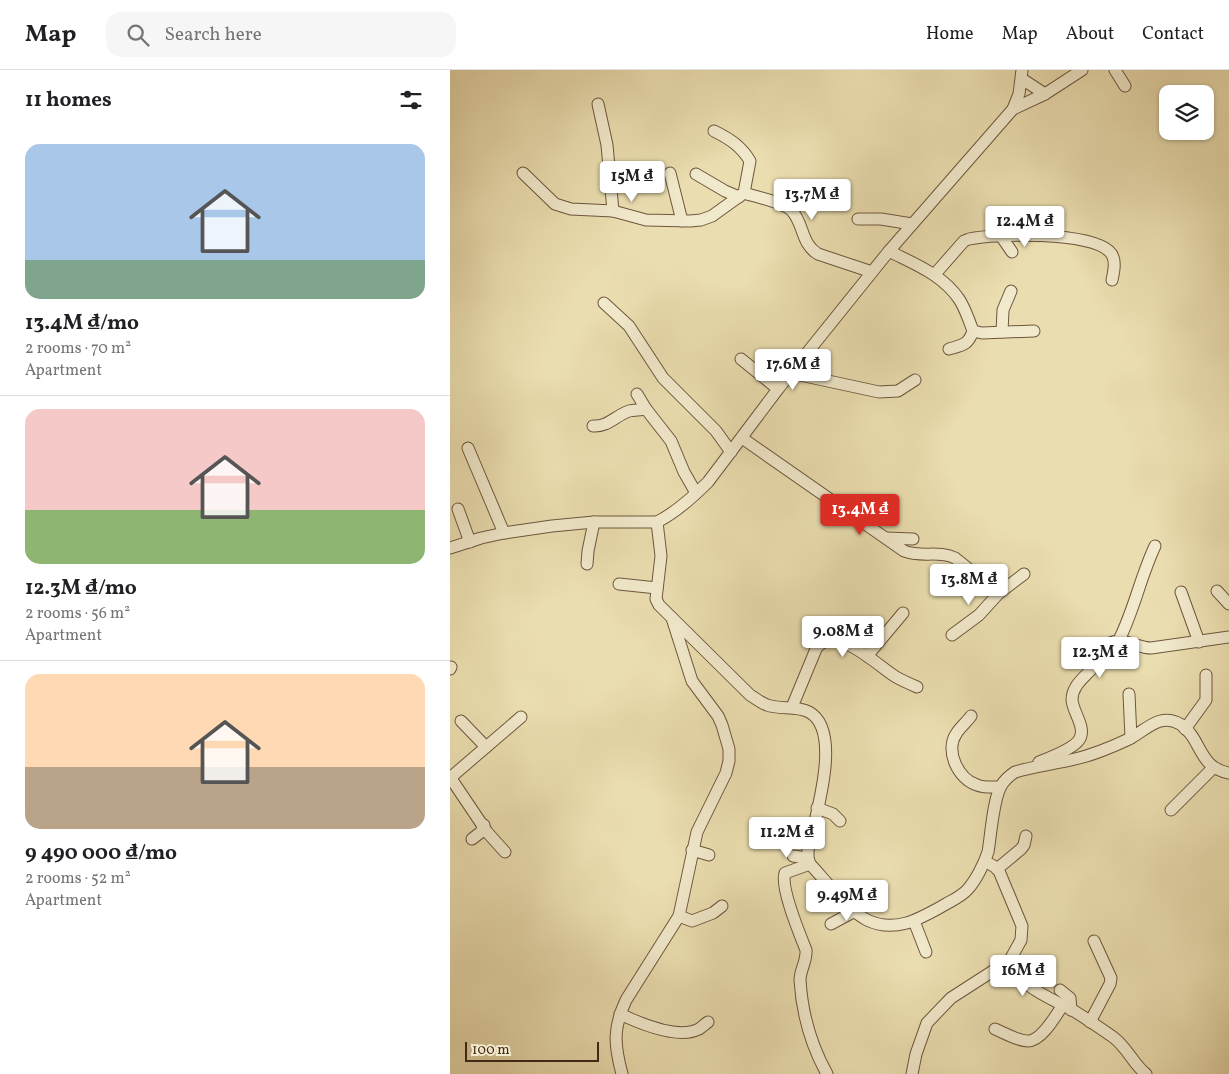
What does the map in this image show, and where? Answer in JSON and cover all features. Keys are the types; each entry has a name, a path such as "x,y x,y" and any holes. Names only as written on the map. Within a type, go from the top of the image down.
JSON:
{"street":[{"path":"1013,109 1045,94 1082,70"},
{"path":"1115,70 1125,86"},
{"path":"1022,74 1045,94"},
{"path":"450,548 504,533 552,526 594,522 657,522 664,519 696,494 708,482 778,388 889,251 1013,109 1019,94 1022,74"},
{"path":"598,104 607,145 613,211"},
{"path":"523,173 555,204 571,209 613,211 646,220 701,220 712,216 741,195 750,161 740,147 732,140 714,131"},
{"path":"670,173 682,221"},
{"path":"696,174 725,192 784,206 796,216 811,249 818,254 872,272"},
{"path":"858,219 881,219 912,224"},
{"path":"935,274 969,239 1001,236 1052,236 1098,244 1109,251 1113,257 1114,266 1112,280"},
{"path":"1001,236 1012,252"},
{"path":"889,251 935,274 959,300 973,331 969,341 949,349"},
{"path":"1002,332 1004,310 1011,291"},
{"path":"604,303 629,326 663,378 716,431 731,452"},
{"path":"973,331 982,333 1034,331"},
{"path":"741,359 778,388"},
{"path":"791,373 879,392 898,391 915,380"},
{"path":"637,394 671,441 696,494"},
{"path":"592,426 601,427 631,410 646,409"},
{"path":"742,438 912,554 949,555 999,593"},
{"path":"468,448 504,533"},
{"path":"458,509 470,542"},
{"path":"587,564 594,522"},
{"path":"657,522 661,556 656,599 659,605 750,695 765,705 806,711 816,717 822,726 825,737 826,760 809,861"},
{"path":"886,538 913,539"},
{"path":"1118,642 1129,619 1142,574 1155,546"},
{"path":"952,635 979,615 999,593 1024,574"},
{"path":"619,584 657,588"},
{"path":"1217,591 1229,604"},
{"path":"1181,592 1199,642"},
{"path":"867,656 903,613"},
{"path":"622,1074 615,1042 620,1014 626,1000 679,916 697,832 726,773 729,761 726,736 718,716 689,675 671,616"},
{"path":"1024,770 1073,746 1079,741 1082,735 1073,705 1073,695 1079,682 1096,664 1104,648 1110,643 1118,642 1151,648 1229,637"},
{"path":"792,708 820,643 825,640 832,639 867,656 895,676 917,688"},
{"path":"1185,729 1206,700 1206,675"},
{"path":"1129,694 1131,738"},
{"path":"972,716 956,734 953,743 953,758 960,773 974,785 986,788 1000,787"},
{"path":"505,852 455,795 450,778 521,717"},
{"path":"461,720 486,747"},
{"path":"793,856 809,861 855,911 868,921 881,925 895,926 914,921 962,895 968,888 985,861 1000,787 1006,778 1015,772 1085,757 1131,738 1152,723 1162,720 1173,721 1185,729 1207,762 1213,768 1229,774"},
{"path":"1171,810 1213,768"},
{"path":"817,808 833,814 840,822"},
{"path":"472,839 481,832 484,826"},
{"path":"997,869 1021,849 1026,836"},
{"path":"692,850 709,855"},
{"path":"809,861 785,873 784,880 792,912 806,950 800,981 808,1030 827,1074"},
{"path":"912,1074 916,1054 927,1023 951,998 1010,960 1021,940 1022,926 997,869 985,861"},
{"path":"679,916 692,921 713,913 722,906"},
{"path":"831,924 855,911"},
{"path":"914,921 926,952"},
{"path":"1090,1022 1110,984 1111,978 1094,941"},
{"path":"1010,960 1014,970 1029,986 1067,1007 1121,1044 1143,1073"},
{"path":"995,1029 1016,1038 1029,1041 1035,1039 1067,1007 1070,998 1060,990"},
{"path":"620,1014 642,1024 669,1031 698,1030 708,1022"}]}
